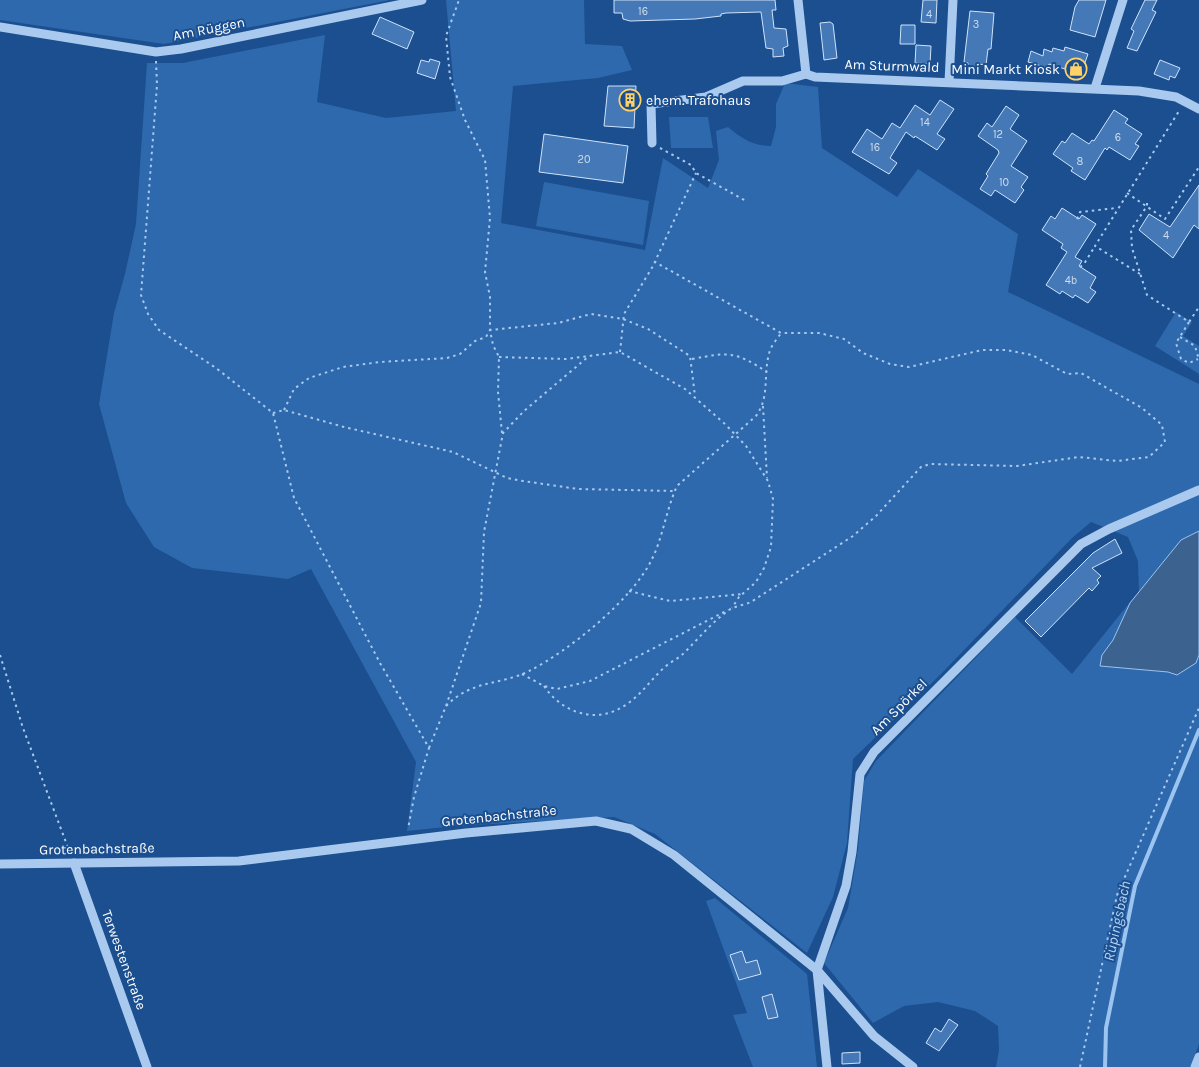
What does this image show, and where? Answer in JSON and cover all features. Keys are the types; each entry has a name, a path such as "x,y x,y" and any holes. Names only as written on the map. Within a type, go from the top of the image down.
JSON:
{"street":[{"name":"Am Rüggen","path":"0,27 156,52 182,49 422,0"},
{"path":"652,143 651,104 706,97 743,80 782,81 806,74 798,0"},
{"path":"949,82 954,0"},
{"path":"1096,88 1123,0"},
{"name":"Am Sturmwald","path":"806,74 815,77 1096,88 1164,94 1186,101 1199,109"},
{"name":"Am Spörkel","path":"827,1067 817,970 846,886 852,852 860,774 874,752 1081,544 1109,528 1199,490"},
{"name":"Grotenbachstraße","path":"0,864 239,861 406,840 570,822 596,821 631,829 674,855 817,970 874,1036 913,1067"},
{"name":"Terwestenstraße","path":"74,863 147,1067"},
{"path":"1195,1067 1199,1057"}],"path":[{"path":"406,840 414,797 429,748 446,706 481,603 484,532 502,433 498,392 499,357 493,345 490,330 490,297 486,272 490,218 485,160 465,120 450,77 446,36 459,0"},
{"path":"156,52 157,85 142,295 148,314 159,330 216,368 273,413 294,498 380,664 429,748"},
{"path":"1080,267 1084,264 1117,208 1186,101"},
{"path":"652,143 691,165 696,173 746,201"},
{"path":"1127,193 1166,219 1199,167"},
{"path":"620,352 624,314 655,262 696,173"},
{"path":"1147,203 1147,206 1131,230 1132,248 1147,295 1189,322"},
{"path":"1077,219 1080,212 1117,208"},
{"path":"1095,246 1140,274"},
{"path":"522,674 544,686 557,689 590,681 731,609 750,602 853,536 876,516 921,467 930,464 1017,466 1079,457 1117,461 1148,457 1165,442 1162,425 1142,408 1081,374 1067,374 1032,355 1006,350 982,350 909,367 890,364 863,353 844,339 819,333 781,333 655,262"},
{"path":"1180,337 1195,346 1199,360 1189,363 1182,359 1176,343 1199,307"},
{"path":"490,330 558,323 591,314 623,319 648,329 686,352 692,359 695,396"},
{"path":"284,410 294,389 310,378 352,366 447,358 460,354 475,341 486,337 490,330"},
{"path":"544,686 552,698 568,710 586,716 607,714 627,705 666,666 683,655 756,582 771,547 773,499 765,467 765,429 762,404 769,353 781,333"},
{"path":"499,357 566,359 620,352 695,396 746,446 768,481"},
{"path":"692,359 731,354 749,360 767,372"},
{"path":"502,433 524,411 590,355"},
{"path":"446,706 455,698 480,684 522,674 559,654 594,626 629,591 653,558 664,517 675,490 756,416 762,404"},
{"path":"273,413 284,410 344,427 453,452 507,478 547,486 615,491 675,490"},
{"path":"629,591 670,601 742,594"},
{"path":"0,655 23,728 62,826 74,863"},
{"path":"1080,1067 1117,895 1199,708"}],"shaded area":[{"path":"0,0 390,0 164,44 0,20"},
{"path":"446,0 584,0 585,44 622,46 632,70 598,78 513,86 501,223 645,250 663,158 708,188 719,160 716,131 728,127 748,141 759,145 771,146 776,127 776,104 785,83 818,87 822,148 897,197 918,169 1018,234 1008,292 1199,384 1199,531 1181,540 1130,603 1113,640 1102,655 1100,666 1168,672 1177,675 1196,663 1199,655 1199,1044 1191,1067 996,1067 999,1050 998,1026 975,1011 938,1002 904,1006 873,1023 824,963 848,908 858,849 864,781 876,761 1015,617 1072,674 1139,591 1138,561 1128,537 1091,522 1072,538 941,674 853,759 847,843 833,897 807,953 655,834 614,817 455,826 407,831 416,762 311,569 288,579 192,568 154,547 126,503 99,404 114,313 136,224 147,63 183,63 325,35 317,102 386,118 456,111"},
{"path":"669,117 708,117 713,148 671,148"},
{"path":"544,182 649,201 643,245 536,226"},
{"path":"1176,312 1192,322 1183,336 1199,346 1199,374 1155,346"},
{"path":"1199,531 1199,655 1196,663 1177,675 1168,672 1100,666 1102,655 1113,640 1130,603 1181,540"},
{"path":"715,898 807,974 817,1067 753,1067 733,1015 747,1013 706,901"}],"building":[{"path":"614,0 775,0 776,10 772,10 774,28 786,29 788,46 783,48 784,56 773,57 773,49 766,48 761,12 726,13 721,14 721,16 695,19 630,21 623,19 622,13 614,13"},
{"path":"923,0 937,0 936,23 921,22"},
{"path":"1079,0 1106,0 1095,37 1070,30 1075,7"},
{"path":"1145,0 1157,0 1152,10 1156,12 1137,51 1127,48 1134,31 1131,29"},
{"path":"970,11 994,13 991,49 988,49 986,65 978,64 978,70 967,69 968,63 964,62"},
{"path":"380,17 414,32 407,49 372,34"},
{"path":"830,22 833,24 837,58 824,60 820,23"},
{"path":"901,25 915,25 915,44 900,44"},
{"path":"916,45 931,46 930,64 915,63"},
{"path":"1065,47 1088,54 1081,74 1049,64 1048,68 1028,62 1031,51 1043,56 1044,49 1052,52 1053,48 1064,51"},
{"path":"430,59 440,62 435,79 417,73 421,60 429,62"},
{"path":"1160,60 1180,68 1175,78 1170,76 1169,80 1154,74"},
{"path":"608,86 636,86 634,128 604,126"},
{"path":"940,100 954,109 937,134 945,139 937,150 906,132 890,158 897,163 889,174 852,152 867,129 882,139 892,123 900,128 915,105 930,115"},
{"path":"1006,106 1019,115 1010,129 1027,141 1011,166 1028,177 1021,187 1024,190 1015,203 995,190 991,196 980,189 988,176 986,174 999,153 998,150 978,136 987,123 992,127"},
{"path":"1114,110 1128,119 1125,123 1142,134 1135,144 1139,146 1130,160 1109,147 1107,150 1105,148 1085,180 1071,171 1073,168 1053,154 1062,141 1065,143 1072,133 1089,144 1092,140 1094,141"},
{"path":"544,134 628,146 623,183 539,172"},
{"path":"1199,185 1199,229 1194,225 1173,258 1139,230 1149,214 1170,227"},
{"path":"1062,208 1079,219 1082,215 1096,224 1075,257 1082,261 1079,266 1096,277 1090,288 1096,292 1088,303 1075,295 1073,298 1062,291 1060,294 1046,285 1067,252 1061,248 1063,244 1042,230 1051,216 1055,219"},
{"path":"1115,539 1122,553 1092,568 1101,576 1097,580 1099,583 1092,591 1089,588 1041,637 1025,621 1093,553"},
{"path":"742,951 746,963 757,960 761,974 739,980 730,955"},
{"path":"772,994 778,1017 768,1019 762,997"},
{"path":"949,1019 958,1025 939,1051 926,1043 935,1028 941,1032"},
{"path":"860,1052 860,1063 842,1064 842,1053"}],"waterway":[{"name":"Rüpingsbach","path":"1105,1067 1106,1028 1135,886 1199,730"}],"place":[{"name":"Mini Markt Kiosk","path":"1076,69"},
{"name":"ehem. Trafohaus","path":"630,100"}]}
